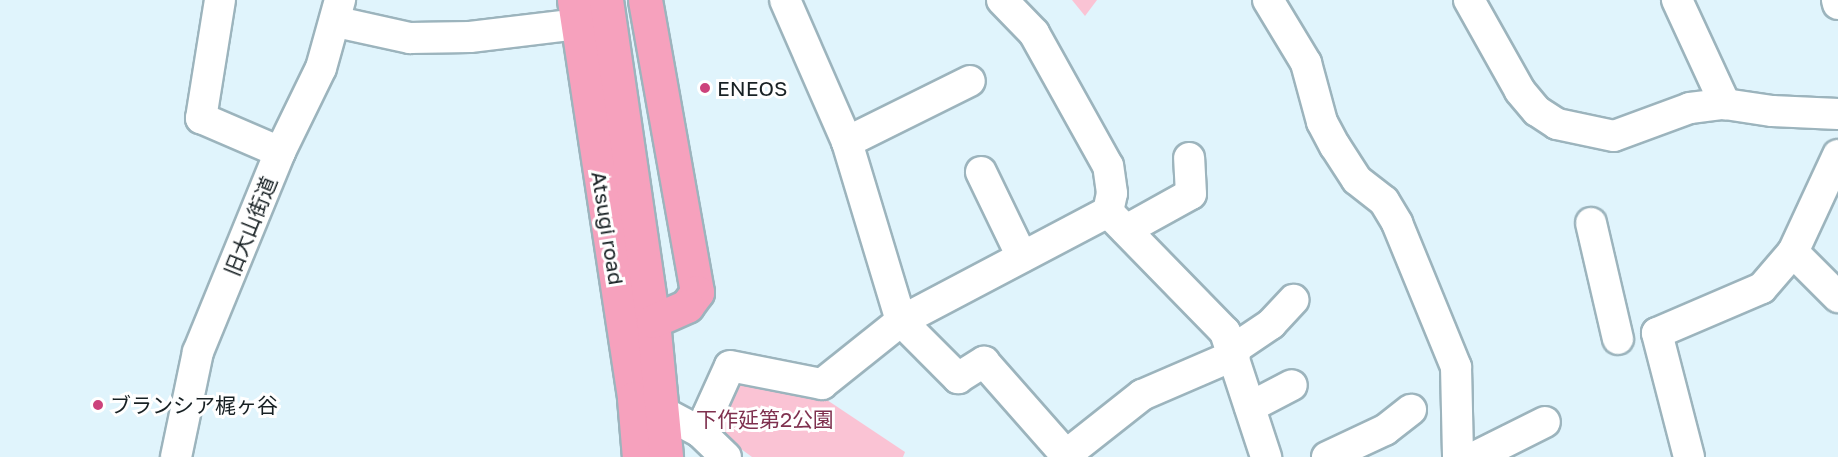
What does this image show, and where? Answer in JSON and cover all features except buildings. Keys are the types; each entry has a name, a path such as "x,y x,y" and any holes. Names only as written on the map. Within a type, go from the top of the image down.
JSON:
{"highway":[{"name":"Atsugi road","path":"606,0 653,321 648,403 639,457"},
{"path":"651,7 697,292 687,306 653,321"},
{"name":"Atsugi road","path":"576,12 648,403 666,457"}],"street":[{"path":"220,0 201,118 280,152"},
{"path":"785,0 847,142 901,321 958,378 984,362 1066,455 1142,395 1234,352 1271,324 1293,300"},
{"path":"1002,0 1034,33 1108,166 1117,221 1207,312 1234,352 1266,457"},
{"path":"1268,0 1306,63 1322,122 1335,146 1357,180 1384,201 1397,223 1456,367 1458,457"},
{"path":"1469,0 1520,91 1537,111 1557,124 1614,136 1690,108 1725,104 1772,111 1838,114"},
{"path":"1677,0 1725,104"},
{"path":"339,11 410,38 470,37 576,12"},
{"name":"旧大山街道","path":"176,457 198,351 280,152 321,69 339,11"},
{"path":"847,142 970,81"},
{"path":"1591,223 1610,341 1657,333 1762,288 1793,252 1838,154"},
{"path":"700,432 730,366 822,384 901,321 1022,257 1191,194 1189,158"},
{"path":"981,172 1022,257"},
{"path":"1793,252 1838,297"},
{"path":"1657,333 1689,457"},
{"path":"1250,407 1292,385"},
{"path":"648,403 700,432 726,457"},
{"path":"1327,457 1385,430 1411,410"},
{"path":"1475,457 1545,422"}],"green space":[{"path":"1072,0 1097,0 1085,16"},
{"name":"下作延第2公園","path":"734,381 815,392 905,452 903,457 752,457 714,429"}],"place":[{"name":"ENEOS","path":"705,88"},
{"name":"ブランシア梶ヶ谷","path":"98,405"}]}
